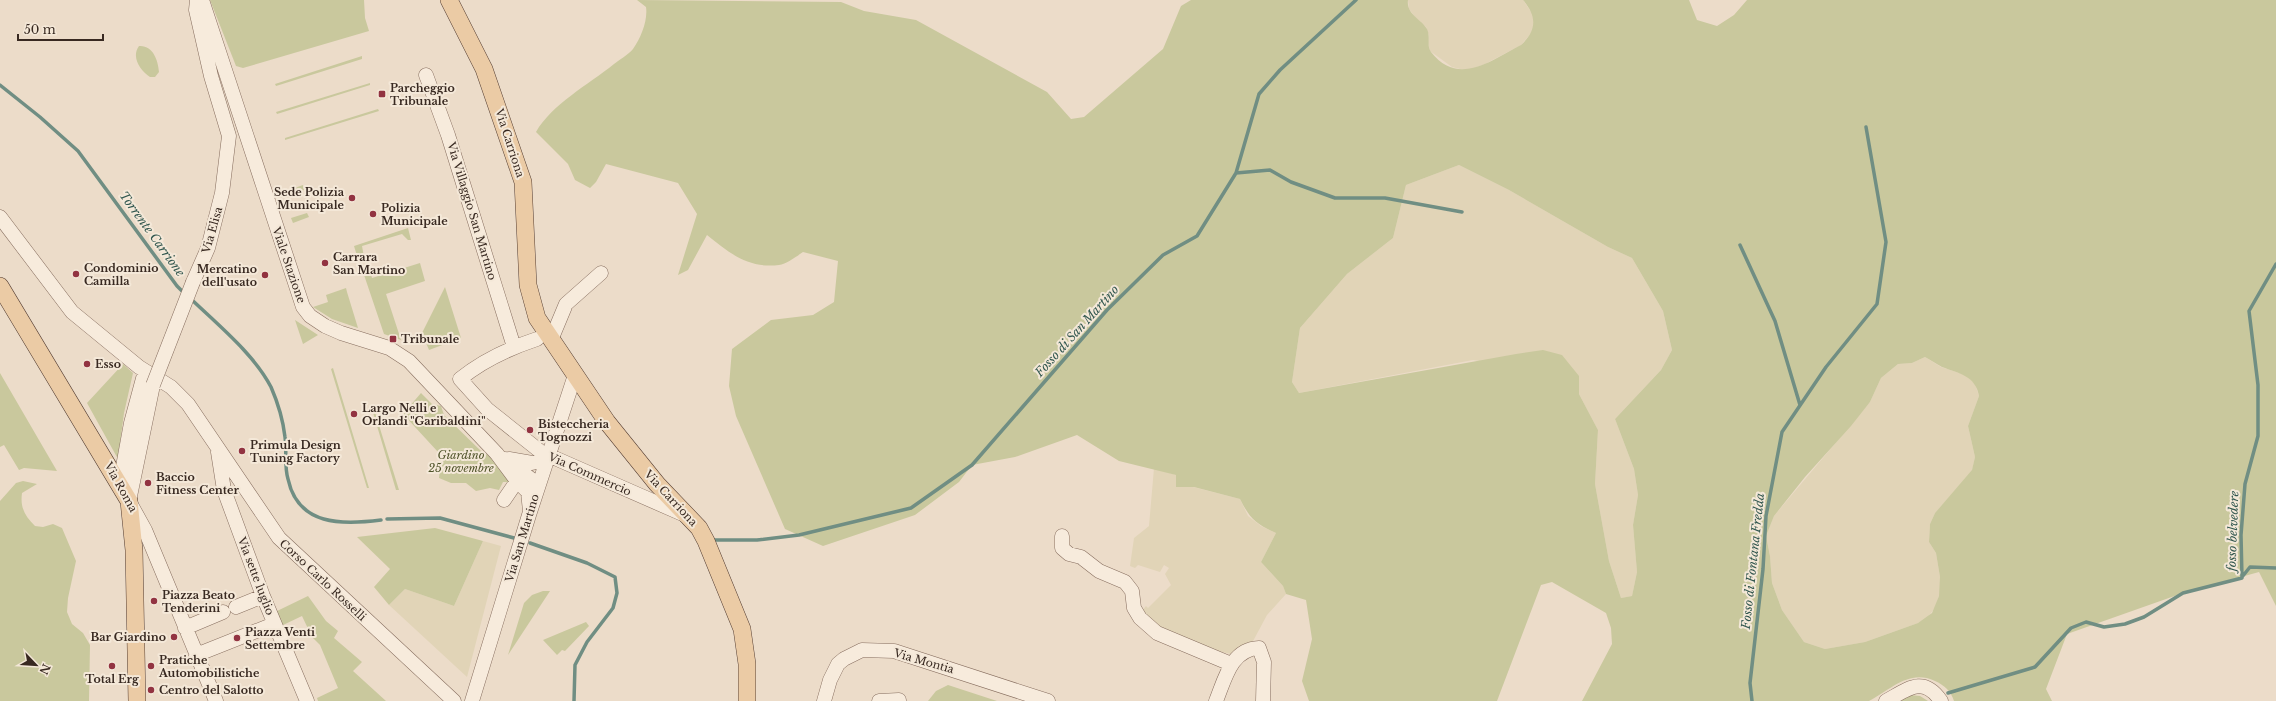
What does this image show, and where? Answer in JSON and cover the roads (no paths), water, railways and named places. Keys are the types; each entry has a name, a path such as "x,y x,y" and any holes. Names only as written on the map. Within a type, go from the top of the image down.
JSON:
{"main road":[{"name":"Via Carriona","path":"449,0 484,69 523,182 528,286 544,339 574,375 607,422 648,473 699,528 706,541 742,629 747,664 747,701"},
{"name":"Via Roma","path":"0,286 120,483 129,501"},
{"path":"129,501 134,550 137,701"}],"street":[{"name":"Via Elisa","path":"129,501 153,385 193,282 208,248 222,193 229,136 211,76 196,10 197,0"},
{"name":"Viale Stazione","path":"202,0 298,297 303,307 310,316 325,326 341,333 389,348 400,354 422,374 497,454"},
{"name":"Via Villaggio San Martino","path":"426,75 448,135 514,347"},
{"name":"Corso Carlo Rosselli","path":"0,218 72,312 145,371 163,381 179,394 198,417 279,538 454,701"},
{"path":"544,339 566,304 601,273"},
{"name":"Via Commercio","path":"544,339 514,347 475,367 460,379 487,409 533,447 548,457 687,516"},
{"path":"120,483 131,423 145,371"},
{"name":"Via San Martino","path":"472,701 574,375"},
{"name":"Via sette luglio","path":"218,447 224,490 274,624 308,701"},
{"path":"513,460 527,454 533,447"},
{"path":"497,454 513,460 532,463 548,457"},
{"path":"497,454 517,481 528,492 530,513"},
{"path":"497,454 526,474 537,490"},
{"path":"504,500 517,481"},
{"name":"Via Roma","path":"129,501 145,530 216,701"},
{"path":"1062,536 1062,548 1070,554 1081,557 1099,572 1125,582 1132,592 1134,608 1140,618 1157,633 1231,664"},
{"path":"186,628 263,596"},
{"path":"196,655 274,624"},
{"path":"1216,701 1231,664 1245,650 1260,648 1264,662 1263,701"},
{"name":"Via Montia","path":"824,701 830,680 838,664 844,659 862,650 894,651 1048,701"},
{"path":"1886,701 1918,686 1927,686 1942,701"},
{"path":"879,701 899,700"}],"waterway":[{"name":"Fosso di San Martino","path":"714,540 757,540 799,535 911,508 972,465 1107,310 1163,255 1197,236 1236,173 1259,94 1280,70 1356,0"},
{"name":"Torrente Carrione","path":"0,85 40,117 78,151 177,286 185,294"},
{"name":"Fosso di Fontana Fredda","path":"1752,701 1750,683 1763,569 1766,516 1782,432 1826,367 1877,304 1886,242 1866,127"},
{"path":"1236,173 1270,170 1291,182 1335,198 1385,198 1462,212"},
{"name":"Fosso di Fontana Fredda","path":"1740,245 1775,321 1800,405"},
{"name":"fosso belvedere","path":"1948,693 2035,667 2071,628 2086,622 2104,627 2125,624 2144,617 2183,593 2242,578 2241,535 2245,484 2258,436 2258,385 2249,311 2276,264"},
{"name":"Torrente Carrione","path":"190,298 245,351 264,375 271,387 283,424 286,442 286,469 288,479 293,494 301,506 312,514 337,522 366,522 381,520"},
{"name":"Torrente Carrione","path":"387,519 440,518 514,538"},
{"name":"Torrente Carrione","path":"530,543 587,563 615,577 617,593 613,608 587,642 575,665 574,701"},
{"path":"2242,577 2250,567 2276,568"}],"place":[{"name":"Parcheggio Tribunale","path":"382,94"},
{"name":"Sede Polizia Municipale","path":"352,198"},
{"name":"Polizia Municipale","path":"373,214"},
{"name":"Carrara San Martino","path":"325,263"},
{"name":"Condominio Camilla","path":"76,274"},
{"name":"Mercatino dell'usato","path":"265,275"},
{"name":"Tribunale","path":"393,339"},
{"name":"Esso","path":"87,364"},
{"name":"Largo Nelli e Orlandi \"Garibaldini\"","path":"354,414"},
{"name":"Bisteccheria Tognozzi","path":"530,430"},
{"name":"Primula Design Tuning Factory","path":"242,451"},
{"name":"Baccio Fitness Center","path":"148,483"},
{"name":"Piazza Beato Tenderini","path":"154,601"},
{"name":"Bar Giardino","path":"174,637"},
{"name":"Piazza Venti Settembre","path":"237,638"},
{"name":"Total Erg","path":"112,666"},
{"name":"Pratiche Automobilistiche","path":"151,666"},
{"name":"Centro del Salotto","path":"151,690"}],"park label":[{"name":"Giardino 25 novembre","path":"461,461"}]}
